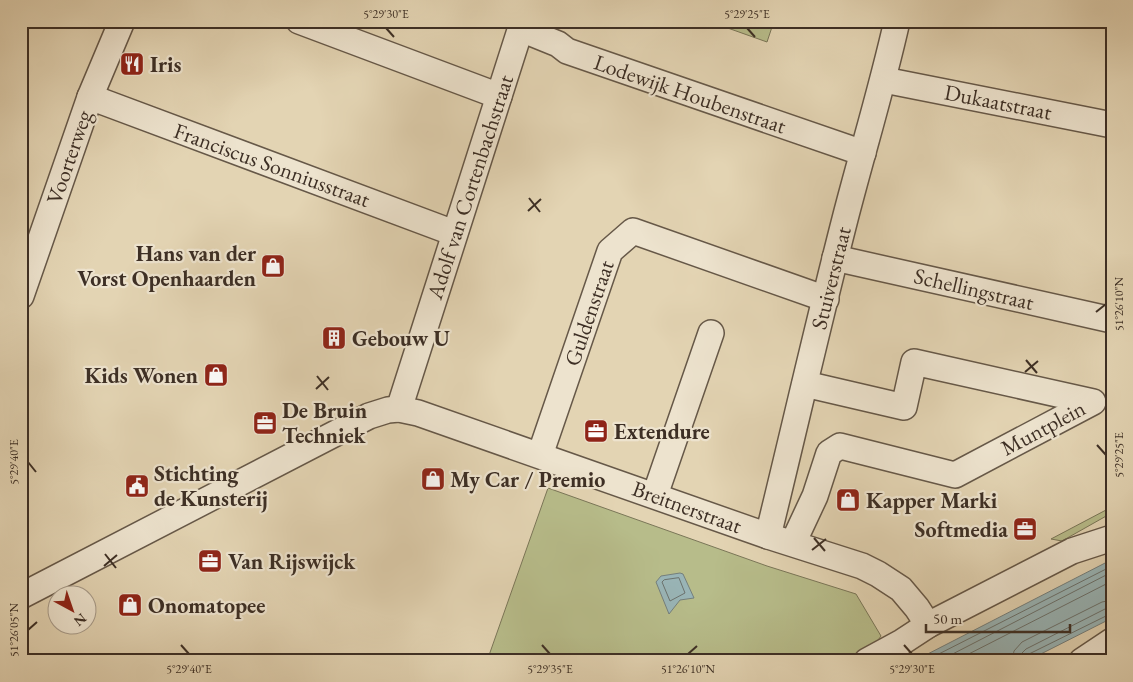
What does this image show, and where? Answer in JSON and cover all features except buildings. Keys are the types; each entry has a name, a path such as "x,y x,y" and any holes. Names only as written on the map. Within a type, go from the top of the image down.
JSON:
{"street":[{"name":"Voorterweg","path":"21,296 90,97 122,21"},
{"path":"299,21 499,96"},
{"name":"Stuiverstraat","path":"768,536 835,258 884,80 897,21"},
{"name":"Adolf van Cortenbachstraat","path":"399,409 454,232 522,25"},
{"name":"Lodewijk Houbenstraat","path":"522,25 558,44 567,51 863,153"},
{"name":"Dukaatstraat","path":"884,80 1112,125"},
{"name":"Franciscus Sonniusstraat","path":"90,97 454,232"},
{"name":"Guldenstraat","path":"540,455 610,251 633,231 826,299"},
{"name":"Schellingstraat","path":"835,258 1112,320"},
{"path":"655,495 711,334"},
{"name":"Muntplein","path":"793,543 815,496 829,453 840,446 955,475 1093,402 914,362 904,407 805,384"},
{"path":"21,596 369,416 388,410 399,409"},
{"name":"Breitnerstraat","path":"399,409 418,413 768,536 862,566 900,589 928,624"},
{"path":"1072,551 1096,530 1112,522"},
{"path":"867,661 902,642 928,624 1072,551 1112,538"},
{"path":"1082,661 1112,641"}],"green space":[{"path":"708,21 774,21 767,42"},
{"path":"548,488 767,566 856,594 881,636 868,654 854,661 487,661"},
{"path":"1106,510 1108,515 1062,541 1051,539"}],"water":[{"path":"1112,561 1112,618 1027,661 914,661"},
{"path":"683,574 694,598 680,600 669,614 656,582 661,576"}],"place":[{"name":"Iris","path":"132,64"},
{"name":"Hans van der Vorst Openhaarden","path":"273,266"},
{"name":"Gebouw U","path":"334,338"},
{"name":"Kids Wonen","path":"216,375"},
{"name":"De Bruin Techniek","path":"265,423"},
{"name":"Extendure","path":"596,431"},
{"name":"My Car / Premio","path":"433,479"},
{"name":"Stichting de Kunsterij","path":"137,486"},
{"name":"Kapper Marki","path":"848,500"},
{"name":"Softmedia","path":"1025,529"},
{"name":"Van Rijswijck","path":"210,561"},
{"name":"Onomatopee","path":"130,605"}]}
